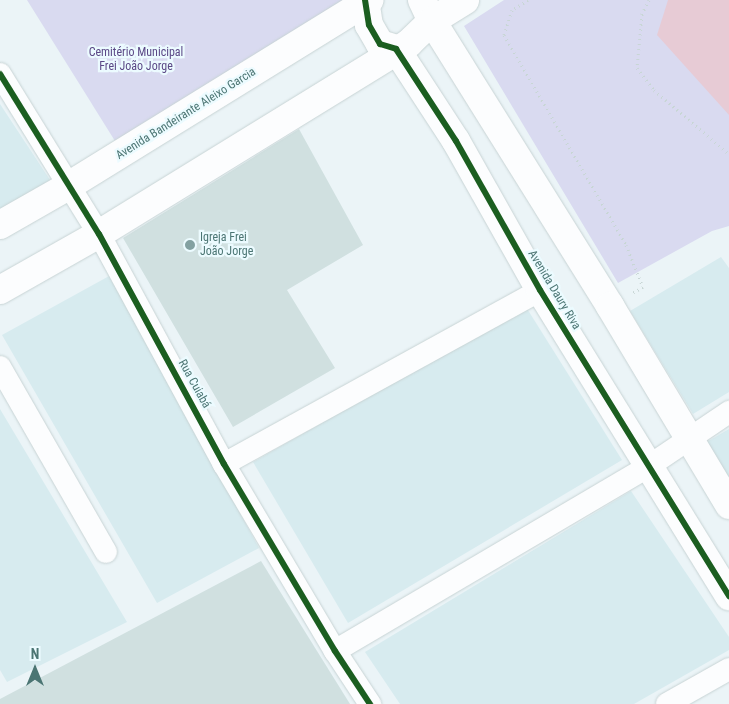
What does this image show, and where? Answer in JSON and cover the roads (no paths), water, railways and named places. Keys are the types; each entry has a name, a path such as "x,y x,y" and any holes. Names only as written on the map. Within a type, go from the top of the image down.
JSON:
{"street":[{"path":"0,290 99,234 410,42 427,11 465,0"},
{"name":"Avenida Daury Riva","path":"367,1 369,25 380,44 396,49 456,141 540,290 729,596"},
{"name":"Avenida Bandeirante Aleixo Garcia","path":"0,225 70,185 367,1"},
{"path":"427,11 610,306 729,505"},
{"name":"Rua Cuiabá","path":"0,74 99,234 224,464 335,651 370,704"},
{"path":"224,464 540,290"},
{"path":"0,367 106,552"},
{"path":"335,651 650,466 689,437 729,412"},
{"path":"667,704 729,669"}],"place":[{"name":"Igreja Frei João Jorge","path":"190,245"}],"park label":[{"name":"Cemitério Municipal Frei João Jorge","path":"136,60"}]}
